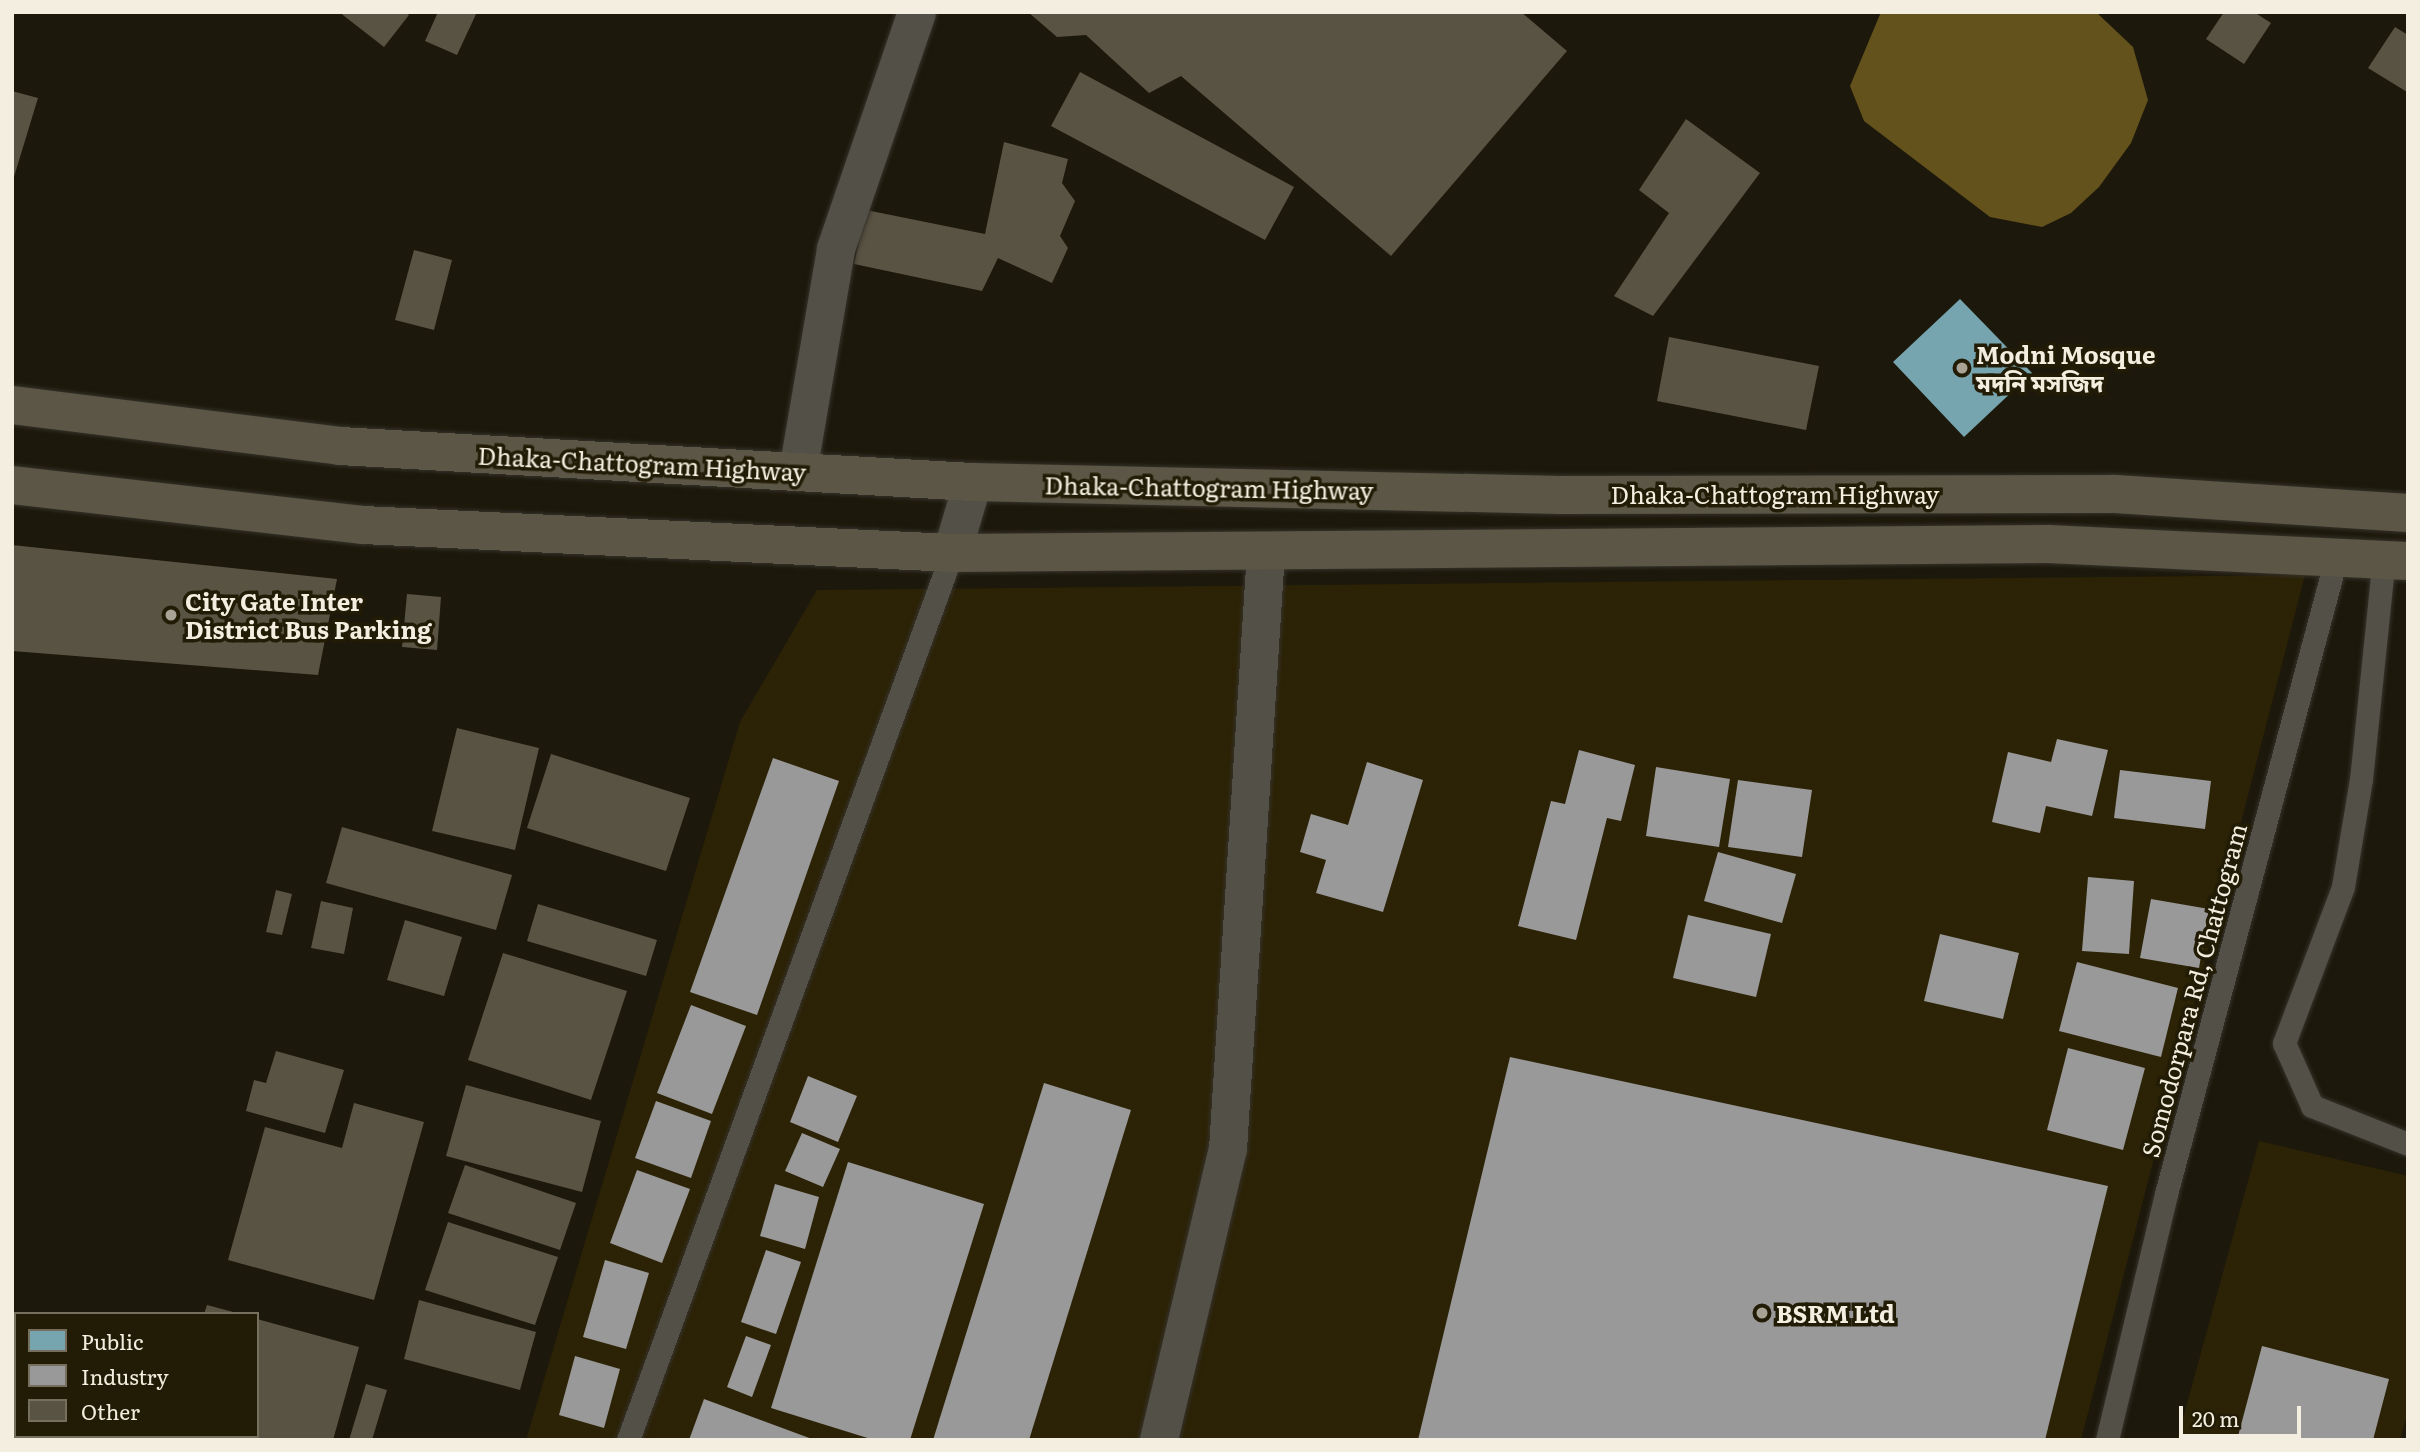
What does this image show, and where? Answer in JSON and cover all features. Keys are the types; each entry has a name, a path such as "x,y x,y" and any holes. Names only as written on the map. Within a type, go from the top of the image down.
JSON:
{"highway":[{"name":"Dhaka-Chattogram Highway","path":"12,405 340,446 973,482 1560,495 2115,494 2408,513"},
{"path":"12,485 363,525 952,553 2049,544 2396,559"}],"street":[{"path":"798,472 836,249 916,12"},
{"path":"952,553 973,482"},
{"path":"1159,1440 1228,1149 1266,552"}],"lane":[{"path":"628,1440 952,553"},
{"name":"Somodorpara Rd, Chattogram","path":"2107,1440 2166,1194 2337,555"},
{"path":"2396,559 2343,887 2284,1043 2312,1106 2408,1144"}],"shaded area":[{"path":"1881,12 2096,12 2133,47 2148,100 2131,143 2099,187 2071,213 2042,227 1990,217 1864,121 1850,86"},
{"path":"2305,575 2081,1440 526,1440 740,722 817,590"},
{"path":"2259,1141 2408,1176 2408,1411 2400,1440 2177,1440"}],"building: Public":[{"name":"Modni Mosque মদনি মসজিদ","path":"1960,299 2032,373 1964,437 1893,362"}],"building: Industry":[{"path":"2057,739 2108,750 2092,816 2046,806 2040,833 1992,822 2008,752 2051,762"},
{"path":"1579,750 1635,765 1621,821 1607,818 1576,940 1518,926 1551,801 1565,804"},
{"path":"773,758 839,781 757,1015 690,992"},
{"path":"1367,762 1423,780 1383,912 1316,893 1326,860 1300,852 1311,814 1348,825"},
{"path":"1656,767 1730,779 1719,847 1646,836"},
{"path":"2120,770 2211,781 2205,829 2114,818"},
{"path":"1738,780 1812,790 1802,857 1728,847"},
{"path":"1718,852 1796,874 1782,923 1704,901"},
{"path":"2088,877 2134,881 2129,954 2082,951"},
{"path":"2151,899 2209,909 2199,968 2140,958"},
{"path":"1688,915 1771,934 1756,997 1673,978"},
{"path":"1940,934 2019,953 2003,1019 1924,1001"},
{"path":"2077,962 2178,988 2161,1057 2059,1031"},
{"path":"691,1005 746,1026 712,1114 657,1093"},
{"path":"2068,1048 2145,1068 2123,1150 2047,1130"},
{"name":"BSRM Ltd","path":"1510,1057 2108,1186 2045,1440 1418,1440"},
{"path":"808,1076 857,1096 838,1142 790,1122"},
{"path":"1044,1083 1131,1110 1029,1440 933,1440"},
{"path":"656,1101 711,1121 691,1178 635,1158"},
{"path":"802,1133 840,1149 823,1187 785,1171"},
{"path":"848,1162 984,1204 910,1440 874,1440 771,1408"},
{"path":"637,1170 690,1189 662,1263 610,1243"},
{"path":"775,1184 819,1197 805,1249 760,1236"},
{"path":"766,1250 801,1262 776,1334 741,1322"},
{"path":"605,1260 649,1273 626,1349 583,1337"},
{"path":"746,1336 771,1345 752,1397 727,1387"},
{"path":"2262,1346 2389,1379 2373,1440 2237,1440"},
{"path":"575,1356 620,1369 604,1428 559,1415"},
{"path":"704,1399 812,1439 812,1440 689,1440"}],"building: Other":[{"path":"339,12 405,12 409,15 384,47"},
{"path":"438,12 477,12 457,55 425,41"},
{"path":"1028,12 1521,12 1567,51 1391,256 1181,76 1149,93 1086,35 1057,37"},
{"path":"2224,12 2254,12 2271,23 2244,64 2206,39"},
{"path":"2395,27 2408,35 2407,92 2368,68"},
{"path":"1080,72 1294,187 1265,240 1051,126"},
{"path":"12,91 38,98 13,180 12,180"},
{"path":"1686,119 1760,173 1653,316 1614,296 1669,213 1639,190"},
{"path":"1004,142 1068,159 1062,183 1075,201 1060,236 1068,248 1052,283 998,258 982,291 854,264 866,210 985,234"},
{"path":"414,250 452,260 434,330 395,320"},
{"path":"1669,337 1819,366 1806,430 1657,401"},
{"name":"City Gate Inter District Bus Parking","path":"12,545 337,579 318,675 12,651"},
{"path":"407,594 441,597 437,650 402,647"},
{"path":"457,728 539,748 515,850 432,831"},
{"path":"551,754 690,798 666,871 527,828"},
{"path":"342,827 512,875 496,930 326,883"},
{"path":"276,890 292,894 282,935 266,932"},
{"path":"321,901 353,908 344,954 311,948"},
{"path":"538,904 657,940 646,976 527,941"},
{"path":"405,920 462,937 444,996 387,980"},
{"path":"503,953 627,991 591,1100 468,1060"},
{"path":"276,1051 344,1070 325,1133 246,1111 254,1080 266,1083"},
{"path":"466,1085 601,1121 582,1192 446,1156"},
{"path":"354,1103 424,1122 374,1300 228,1260 265,1127 342,1148"},
{"path":"465,1165 576,1203 560,1250 448,1213"},
{"path":"448,1222 558,1257 535,1325 425,1290"},
{"path":"419,1300 536,1332 520,1390 404,1359"},
{"path":"207,1305 233,1312 205,1312"},
{"path":"259,1320 359,1347 333,1440 168,1440 259,1438"},
{"path":"366,1384 387,1390 372,1440 349,1440"}],"place":[{"name":"Modni Mosque মদনি মসজিদ","path":"1962,368"},
{"name":"City Gate Inter District Bus Parking","path":"171,615"},
{"name":"BSRM Ltd","path":"1762,1313"}]}
